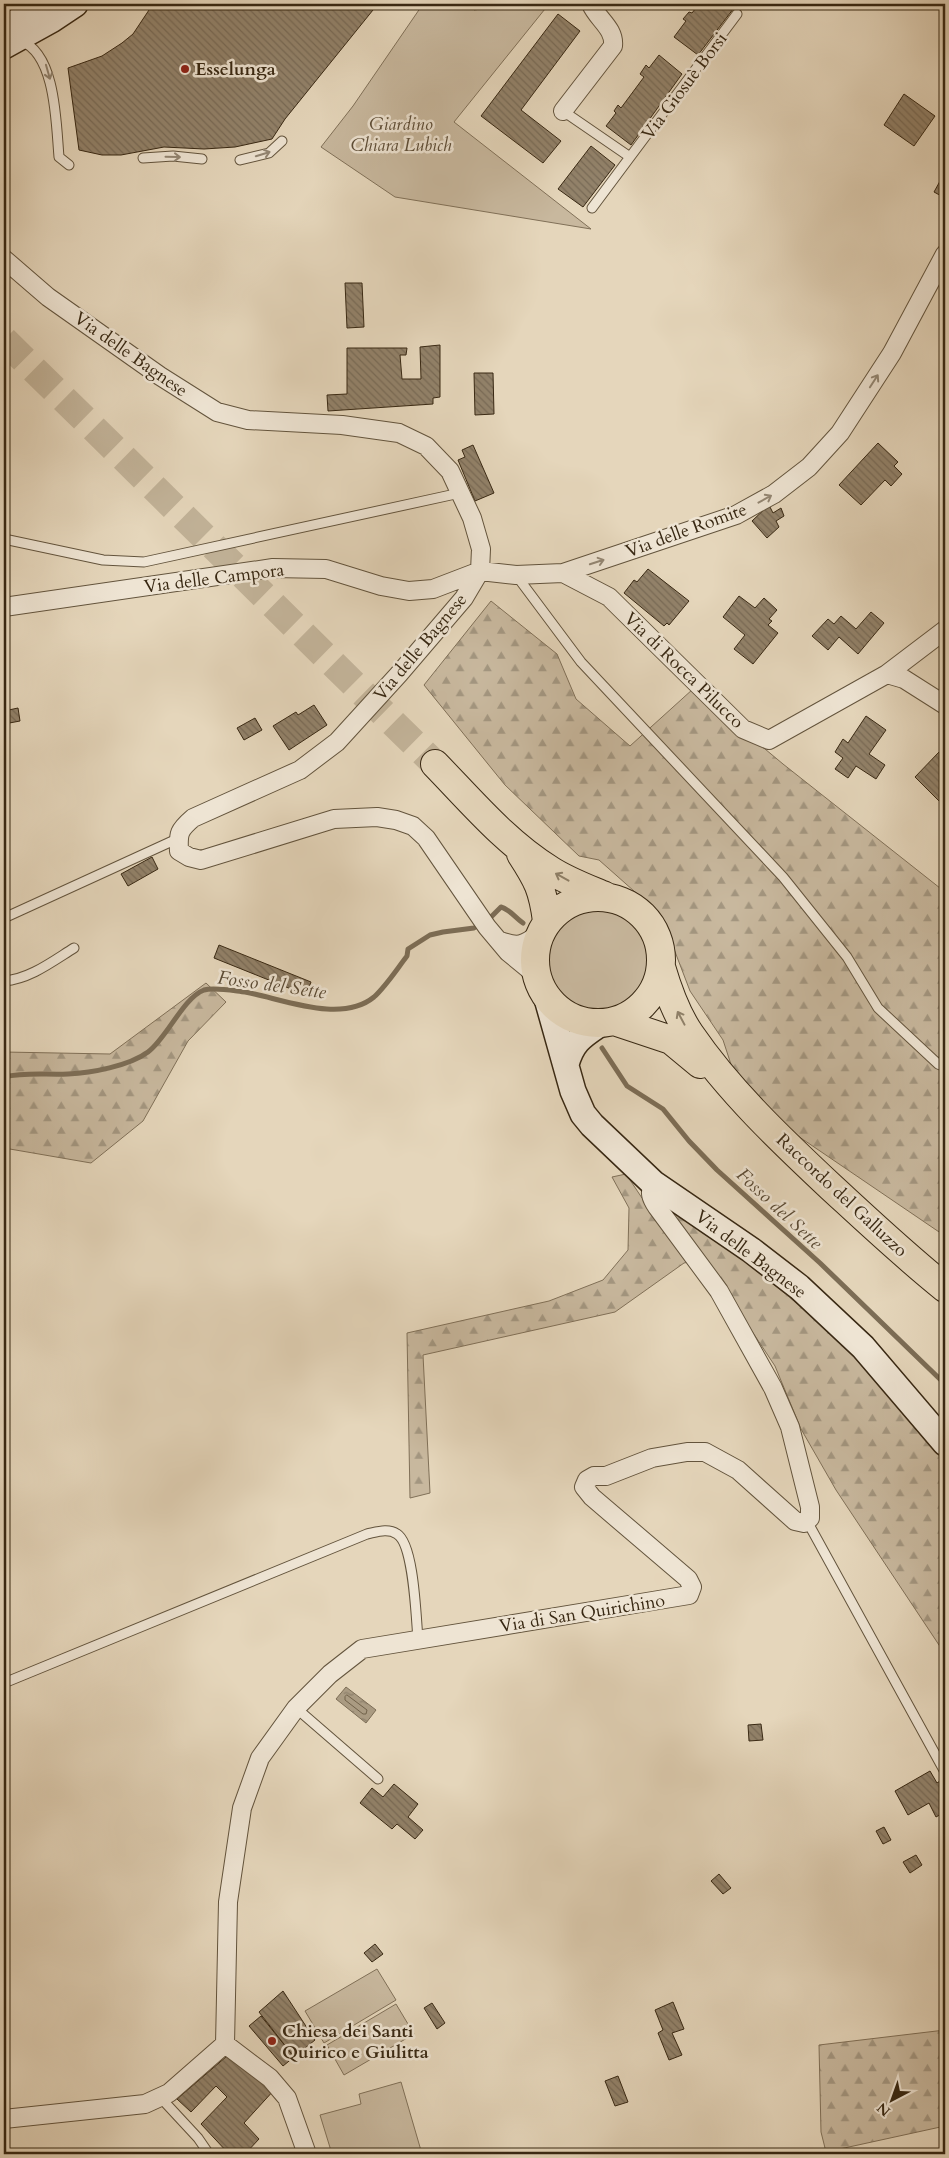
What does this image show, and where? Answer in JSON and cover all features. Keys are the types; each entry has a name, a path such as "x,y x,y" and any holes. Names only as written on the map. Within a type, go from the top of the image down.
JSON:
{"main road":[{"path":"8,38 43,4"},
{"path":"8,38 75,4"},
{"path":"435,764 513,842 549,869 575,884 626,902 639,911 653,926 661,951 661,967 659,978 652,994 643,1005 631,1014 606,1023 575,1042 570,1050 566,1064"},
{"path":"513,842 538,879 544,898 544,927"},
{"path":"606,896 593,896 573,901 557,911 544,927 535,950 541,985 563,1012 576,1019 606,1023"},
{"name":"Raccordo del Galluzzo","path":"661,967 673,1003 689,1033 742,1098 827,1183 907,1257 945,1288"},
{"name":"Via delle Bagnese","path":"541,985 566,1064 572,1091 583,1114 609,1143 653,1183 751,1250 799,1287 863,1347 945,1443"},
{"name":"Raccordo del Galluzzo","path":"606,1023 670,1040 742,1098"}],"street":[{"name":"Via Giosuè Borsi","path":"563,111 613,46 614,40 611,30 591,4"},
{"name":"Via delle Romite","path":"480,571 516,575 563,573 736,515 774,494 809,467 840,433 892,353 945,254"},
{"name":"Via delle Bagnese","path":"4,259 48,297 160,376 217,412 248,420 342,425 399,433 426,446 450,471 472,518 481,549 480,571 464,598 337,742 300,770 193,818 181,828 178,838"},
{"name":"Via delle Campora","path":"4,607 273,568 326,569 381,586 409,591 433,589 480,571"},
{"name":"Via di Rocca Pilucco","path":"563,573 609,596 743,729 769,740 887,674 945,630"},
{"path":"887,674 904,679 945,705"},
{"path":"178,838 179,851 189,857 201,860 334,819 378,817 396,820 413,826 426,838 492,934 541,985"},
{"path":"492,934 512,945 519,946 528,942 544,927"},
{"path":"653,1183 650,1190 651,1196 657,1207 719,1291 773,1388 790,1427 810,1508 810,1518 807,1521"},
{"name":"Via di San Quirichino","path":"225,2044 228,1902 242,1808 260,1758 296,1708 330,1674 362,1649 689,1595 692,1587 688,1579 592,1497 584,1487 586,1480 594,1476 606,1476 652,1458 687,1452 705,1452 738,1470 795,1521 804,1523 807,1521"},
{"path":"4,2119 145,2104 169,2093 225,2044 270,2078 287,2098 307,2154"}],"lane":[{"name":"Via Giosuè Borsi","path":"592,208 738,14"},
{"path":"8,38 32,45 45,63 50,80 59,157 69,165"},
{"name":"Via Giosuè Borsi","path":"563,111 630,157"},
{"path":"240,160 270,153 282,141"},
{"path":"143,158 173,156 202,159"},
{"path":"4,540 103,560 144,562 460,493"},
{"path":"516,575 580,662 783,877 847,957 878,1008 938,1064 945,1067"},
{"path":"4,918 178,838"},
{"path":"4,981 16,980 30,974 74,948"},
{"path":"807,1521 945,1772"},
{"path":"4,1683 367,1534 389,1530 399,1535 409,1552 418,1639"},
{"path":"296,1708 378,1779"},
{"path":"160,2097 198,2138 209,2154"}],"green space":[{"name":"Giardino Chiara Lubich","path":"423,4 472,4 474,10 514,4 549,4 454,122 591,229 395,197 321,147 353,106"},
{"path":"491,601 557,654 576,699 630,746 693,689 783,764 945,892 945,1236 742,1098 723,1040 690,991 661,915 599,860 579,856 505,785 424,685"},
{"path":"598,906 618,910 635,922 647,939 651,959 647,979 635,996 618,1008 598,1012 578,1008 561,996 549,979 545,959 549,939 561,922 578,910"},
{"path":"206,983 226,1002 188,1041 143,1121 91,1163 4,1148 4,1052 110,1054"},
{"path":"626,1174 642,1198 679,1208 825,1326 895,1397 945,1459 945,1654 836,1490 801,1429 775,1366 704,1259 684,1263 615,1312 423,1355 430,1493 410,1498 407,1333 549,1301 603,1280 628,1250 629,1208 612,1177"},
{"path":"377,1969 396,2000 324,2043 305,2011"},
{"path":"396,2004 414,2034 344,2075 327,2045"},
{"path":"945,2030 945,2126 826,2152 821,2132 819,2045"},
{"path":"401,2082 422,2154 377,2154 375,2151 376,2154 332,2154 320,2115 361,2104 359,2094"}],"water":[{"path":"346,1687 376,1710 366,1723 336,1699"}],"building":[{"path":"4,4 16,4 17,6 4,14"},
{"path":"153,4 365,4 373,10 285,119 272,139 235,147 204,149 164,147 121,155 102,155 79,150 68,68 102,56 122,43 133,34"},
{"path":"699,4 737,4 698,55 674,37 686,21 683,19 689,12 692,13"},
{"path":"558,14 580,31 521,110 561,141 543,163 481,116"},
{"path":"659,55 682,74 631,145 606,126 616,113 614,111 618,105 621,108 644,77 640,74 646,65 649,68"},
{"path":"904,94 935,116 914,146 884,125"},
{"path":"591,146 615,165 583,207 558,189"},
{"path":"945,172 945,198 934,192"},
{"path":"345,283 362,283 364,327 347,328"},
{"path":"440,345 440,397 433,398 433,404 328,411 327,395 347,394 347,348 407,348 406,355 400,355 402,379 421,379 420,347"},
{"path":"474,373 493,373 494,414 475,415"},
{"path":"878,443 898,462 894,466 902,474 891,486 885,480 861,505 839,485"},
{"path":"473,445 494,493 475,501 458,460 465,457 462,450"},
{"path":"769,505 773,513 781,508 784,516 776,521 779,527 767,538 752,521"},
{"path":"648,569 689,601 669,625 667,623 664,626 624,593 634,580 637,582"},
{"path":"739,596 755,608 764,598 777,610 769,619 772,621 768,625 778,633 753,664 734,649 745,635 723,617"},
{"path":"871,612 884,623 858,654 839,637 828,650 812,636 828,619 834,624 841,616 856,629"},
{"path":"314,705 327,725 289,750 273,726 296,712 298,715"},
{"path":"18,708 20,721 4,724 4,711"},
{"path":"866,716 886,730 869,754 885,765 876,779 856,766 848,778 835,769 843,758 835,752 843,739 848,743"},
{"path":"255,718 262,730 244,740 237,728"},
{"path":"939,752 945,759 941,766 945,771 945,807 915,777"},
{"path":"152,857 158,869 128,886 121,874"},
{"path":"219,945 311,982 306,995 214,958"},
{"path":"761,1724 763,1740 749,1741 748,1725"},
{"path":"930,1771 937,1783 943,1779 945,1782 945,1812 936,1817 929,1803 908,1815 895,1791"},
{"path":"394,1784 418,1804 408,1817 423,1830 415,1839 397,1824 392,1829 360,1803 372,1788 383,1797"},
{"path":"884,1827 891,1840 883,1844 876,1831"},
{"path":"916,1855 922,1865 910,1873 903,1862"},
{"path":"719,1874 731,1888 723,1894 711,1881"},
{"path":"375,1944 383,1954 372,1962 364,1953"},
{"path":"283,1991 315,2040 294,2057 259,2012"},
{"path":"673,2002 684,2029 672,2033 682,2055 669,2060 658,2033 663,2030 655,2010"},
{"path":"432,2003 445,2023 437,2029 424,2008"},
{"name":"Chiesa dei Santi Quirico e Giulitta","path":"261,2016 294,2057 283,2066 249,2026"},
{"path":"227,2056 275,2089 244,2123 259,2139 245,2154 229,2154 201,2124 227,2097 216,2086 191,2112 177,2099"},
{"path":"618,2076 628,2102 615,2106 605,2081"}],"waterway":[{"name":"Fosso del Sette","path":"4,1077 88,1072 110,1068 131,1061 155,1046 189,1001 196,994 208,989 245,992 294,1004 329,1009 345,1009 361,1005 374,997 383,988 407,956 408,949 430,935 474,928 490,918 501,907 523,923"},
{"name":"Fosso del Sette","path":"602,1048 627,1086 663,1109 689,1141 717,1170 820,1263 945,1384"}],"tunnel":[{"path":"4,340 435,764"}],"place":[{"name":"Esselunga","path":"185,69"},
{"name":"Chiesa dei Santi Quirico e Giulitta","path":"272,2041"}]}
